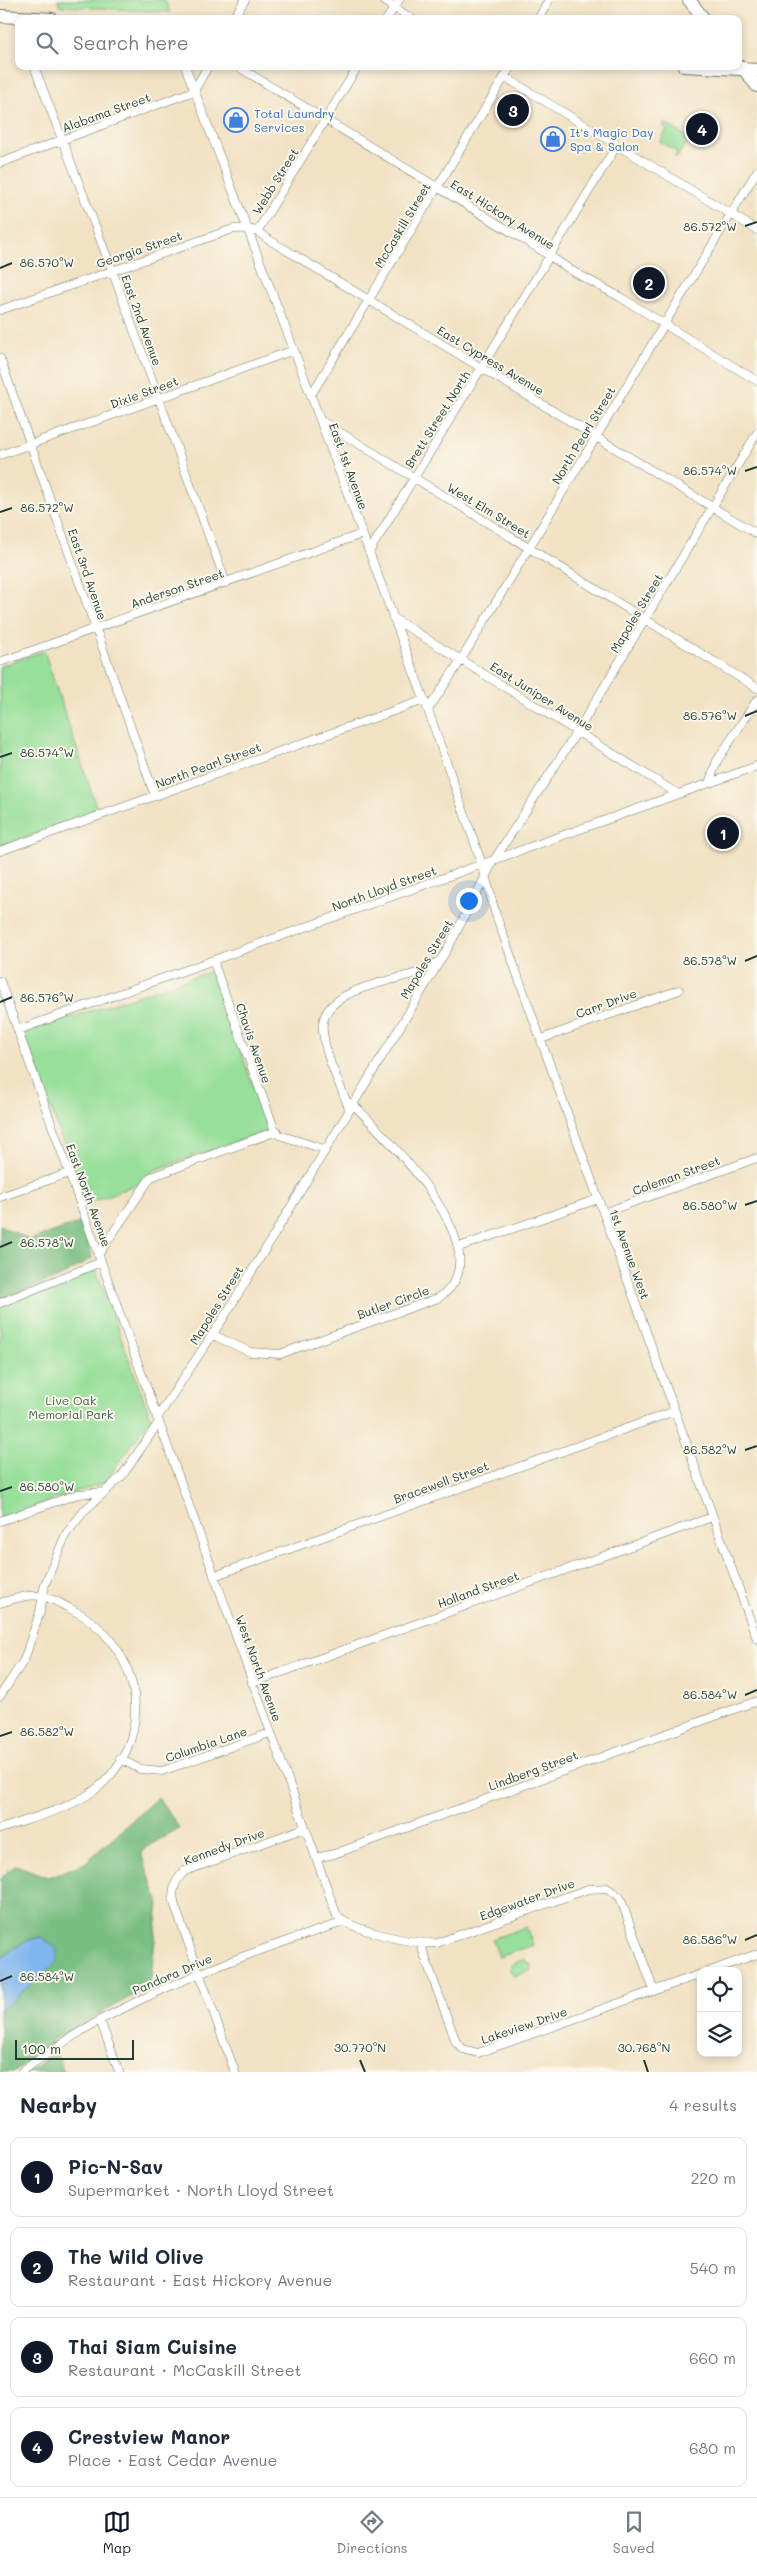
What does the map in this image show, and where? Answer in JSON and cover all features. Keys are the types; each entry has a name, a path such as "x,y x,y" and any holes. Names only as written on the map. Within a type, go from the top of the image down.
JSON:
{"main road":[{"path":"692,0 701,15"},
{"path":"0,16 15,17"},
{"path":"747,68 757,86"}],"street":[{"path":"236,15 245,0"},
{"path":"383,0 397,3 408,15"},
{"path":"540,15 549,0"},
{"path":"390,15 397,3"},
{"name":"East 2nd Avenue","path":"35,70 112,270 226,583"},
{"name":"East 1st Avenue","path":"187,70 428,710 485,875"},
{"path":"194,91 206,70"},
{"name":"East Hickory Avenue","path":"244,70 757,381"},
{"name":"Webb Street","path":"258,230 356,70"},
{"name":"McCaskill Street","path":"311,396 509,70"},
{"path":"505,77 757,230"},
{"name":"Alabama Street","path":"0,163 194,91"},
{"name":"Brett Street North","path":"369,552 617,145"},
{"name":"North Pearl Street","path":"428,710 461,660 757,171"},
{"name":"Georgia Street","path":"0,310 233,229 248,228 258,230"},
{"name":"East Cypress Avenue","path":"258,230 266,238 757,534"},
{"name":"Dixie Street","path":"0,455 294,350"},
{"name":"East 3rd Avenue","path":"0,358 156,796"},
{"name":"West Elm Street","path":"320,420 757,688"},
{"name":"Mapoles Street","path":"0,1696 24,1660 40,1612 47,1577 66,1534 85,1510 122,1476 213,1335 350,1106 440,961 494,860 577,732 757,433"},
{"name":"Anderson Street","path":"0,662 362,534"},
{"name":"East Juniper Avenue","path":"393,618 678,794"},
{"name":"North Pearl Street","path":"0,851 424,700"},
{"path":"709,783 717,761 757,700"},
{"name":"North Lloyd Street","path":"18,1030 757,766"},
{"name":"1st Avenue West","path":"485,875 495,912 757,1639"},
{"name":"Chavis Avenue","path":"213,961 261,1097 276,1131"},
{"path":"350,1106 324,1041 322,1020 326,1013 346,994 422,971 440,961"},
{"name":"East North Avenue","path":"0,981 158,1420"},
{"name":"Carr Drive","path":"541,1039 679,990"},
{"name":"Butler Circle","path":"213,1335 250,1352 267,1355 280,1354 423,1304 448,1292 460,1271 459,1247 439,1205 420,1178 390,1142 350,1106"},
{"path":"0,1303 100,1259 151,1177 276,1131 279,1135 324,1149"},
{"name":"Coleman Street","path":"603,1213 757,1158"},
{"path":"0,1197 69,1173"},
{"path":"459,1247 598,1199"},
{"name":"Bracewell Street","path":"214,1576 675,1411"},
{"name":"West North Avenue","path":"158,1420 331,1903 337,1916 344,1922"},
{"path":"0,1521 78,1494 105,1492"},
{"name":"Holland Street","path":"252,1683 712,1517"},
{"path":"0,1603 28,1596 43,1596 80,1613 94,1622 113,1641 124,1659 132,1678 135,1711 132,1733 120,1759 102,1784 84,1797 0,1829"},
{"name":"Lindberg Street","path":"316,1858 334,1854 757,1702"},
{"name":"Columbia Lane","path":"120,1759 140,1769 162,1771 270,1733"},
{"name":"Kennedy Drive","path":"235,2072 173,1897 174,1886 185,1871 304,1828"},
{"name":"Edgewater Drive","path":"344,1922 420,1943 437,1943 588,1889 607,1888 620,1897 654,1991"},
{"name":"Pandora Drive","path":"21,2072 100,2020 199,1974 344,1922"},
{"name":"Lakeview Drive","path":"420,1943 456,2042 463,2049 474,2052 483,2052 697,1975"},
{"path":"721,1967 757,1954"},
{"path":"100,2020 119,2072"}],"green space":[{"path":"58,0 165,0 170,12 59,6"},
{"path":"665,123 689,138 677,158 675,157 677,152 660,142 667,129 663,126"},
{"path":"44,651 98,812 0,846 0,666"},
{"path":"212,971 269,1130 155,1170 140,1183 85,1204 24,1033"},
{"path":"82,1222 92,1258 62,1276 0,1299 0,1225 29,1240"},
{"name":"Live Oak Memorial Park","path":"96,1270 151,1418 105,1482 0,1518 0,1307"},
{"path":"158,1797 179,1828 145,1848 141,1853 159,1904 150,1986 52,2040 53,2045 13,2072 0,2072 0,2011 57,1962 42,1937 25,1942 0,1960 0,1878 16,1865 49,1877 85,1863"},
{"path":"526,1927 533,1945 499,1957 492,1939"},
{"path":"524,1959 531,1965 530,1971 514,1976 510,1970 511,1965"},
{"path":"56,2052 64,2072 28,2072"}],"water":[{"path":"42,1937 57,1950 57,1962 0,2011 0,1960 25,1942"}],"place":[{"name":"Thai Siam Cuisine","path":"513,110"},
{"name":"Total Laundry Services","path":"236,120"},
{"name":"Crestview Manor","path":"702,129"},
{"name":"It's Magic Day Spa & Salon","path":"553,139"},
{"name":"The Wild Olive","path":"649,283"},
{"name":"Pic-N-Sav","path":"723,833"}]}
